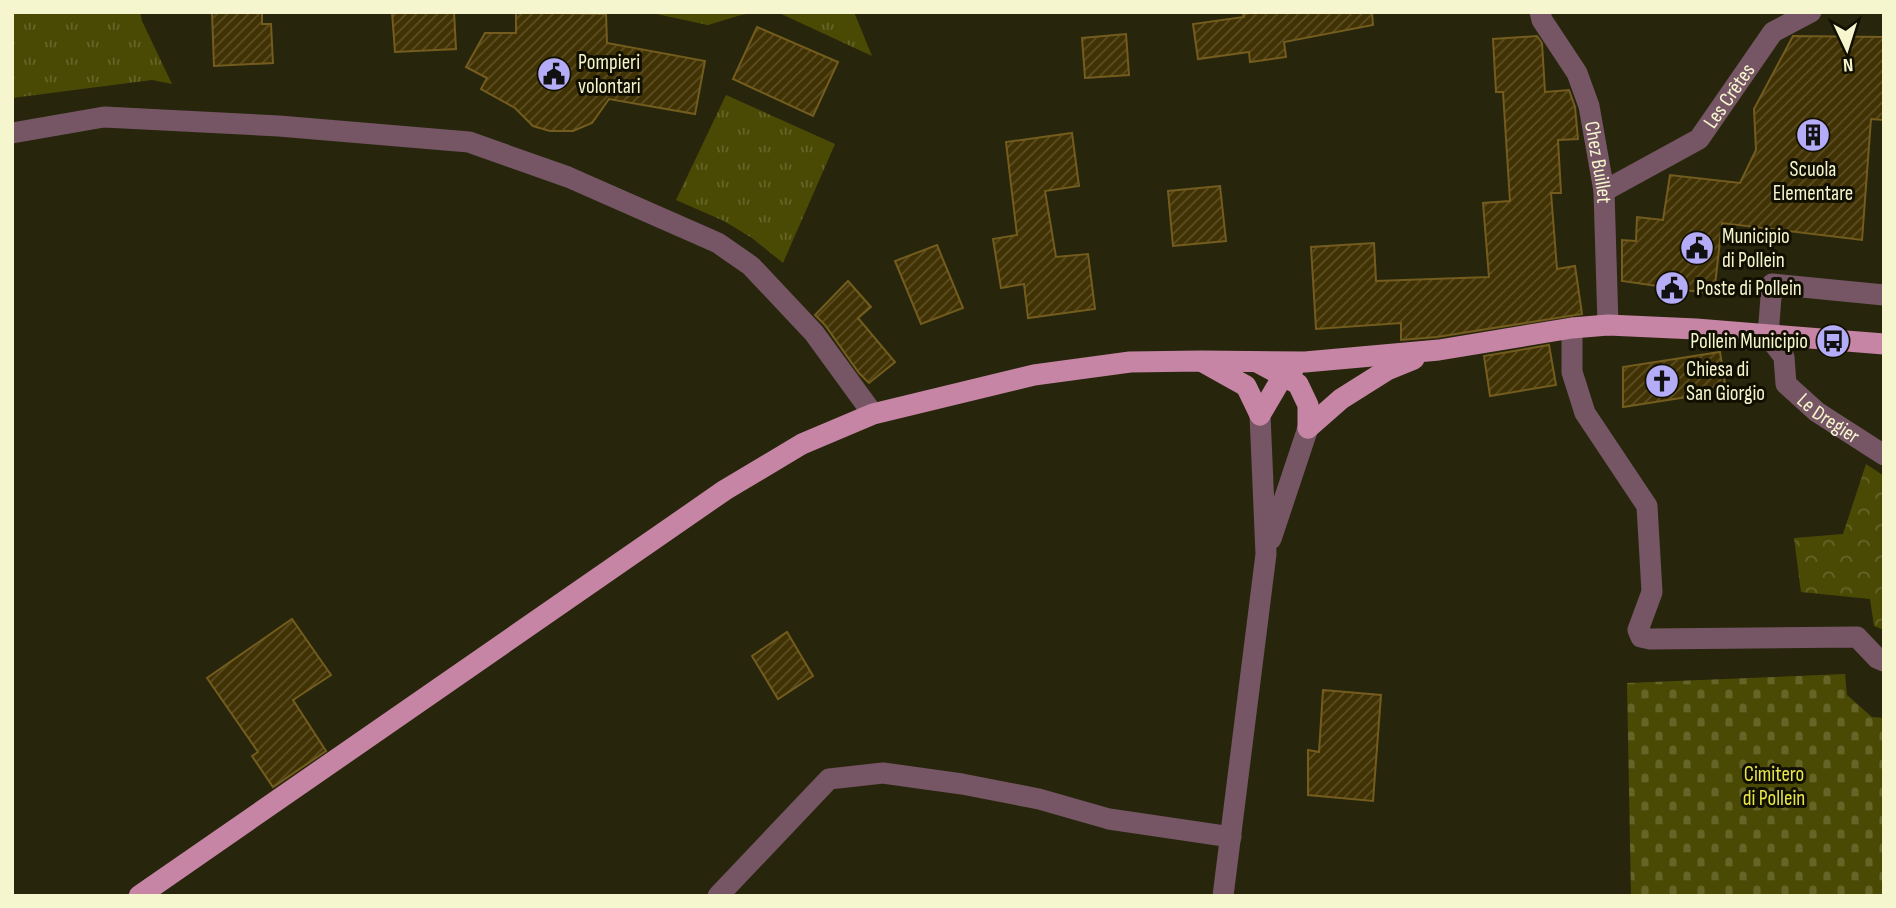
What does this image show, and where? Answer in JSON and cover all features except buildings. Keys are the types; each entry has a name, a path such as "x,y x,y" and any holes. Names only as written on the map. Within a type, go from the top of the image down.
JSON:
{"main road":[{"path":"139,896 725,490 802,444 873,414 1034,375 1130,362 1305,362 1439,350 1572,328 1608,325 1884,344"},
{"path":"1308,428 1341,399 1387,370 1439,350"},
{"path":"1201,360 1246,386 1260,415"},
{"path":"1255,361 1298,384 1308,405 1308,428"},
{"path":"1260,415 1283,376 1305,362"}],"street":[{"name":"Chez Buillet","path":"1540,12 1542,20 1577,74 1589,106 1604,191 1608,325"},
{"name":"Les Crêtes","path":"1604,191 1699,139 1773,32 1811,12"},
{"path":"12,133 104,117 279,126 469,142 568,177 718,243 751,266 814,333 873,414"},
{"path":"1768,336 1772,284 1884,295"},
{"path":"1572,328 1572,372 1585,413 1647,506 1652,592 1638,630 1641,637 1857,637 1877,658 1884,661"},
{"name":"Le Dregier","path":"1768,336 1784,357 1786,384 1817,412 1884,455"},
{"path":"1223,896 1266,554 1260,415"},
{"path":"1266,554 1308,428"},
{"path":"718,896 830,779 883,773 962,784 1039,799 1109,819 1231,837"}],"green space":[{"path":"12,12 140,12 172,84 152,80 12,98"},
{"path":"647,12 758,12 708,25"},
{"path":"777,12 854,12 872,56"},
{"path":"726,95 835,144 783,263 752,238 724,221 676,200"},
{"path":"1866,464 1884,476 1884,630 1874,626 1870,599 1801,592 1794,538 1843,534"},
{"name":"Cimitero di Pollein","path":"1845,674 1847,695 1872,717 1884,718 1884,896 1631,896 1627,683"}],"place":[{"name":"Pompieri volontari","path":"554,74"},
{"name":"Scuola Elementare","path":"1813,135"},
{"name":"Municipio di Pollein","path":"1697,248"},
{"name":"Poste di Pollein","path":"1672,288"},
{"name":"Pollein Municipio","path":"1833,341"},
{"name":"Chiesa di San Giorgio","path":"1662,381"}]}
